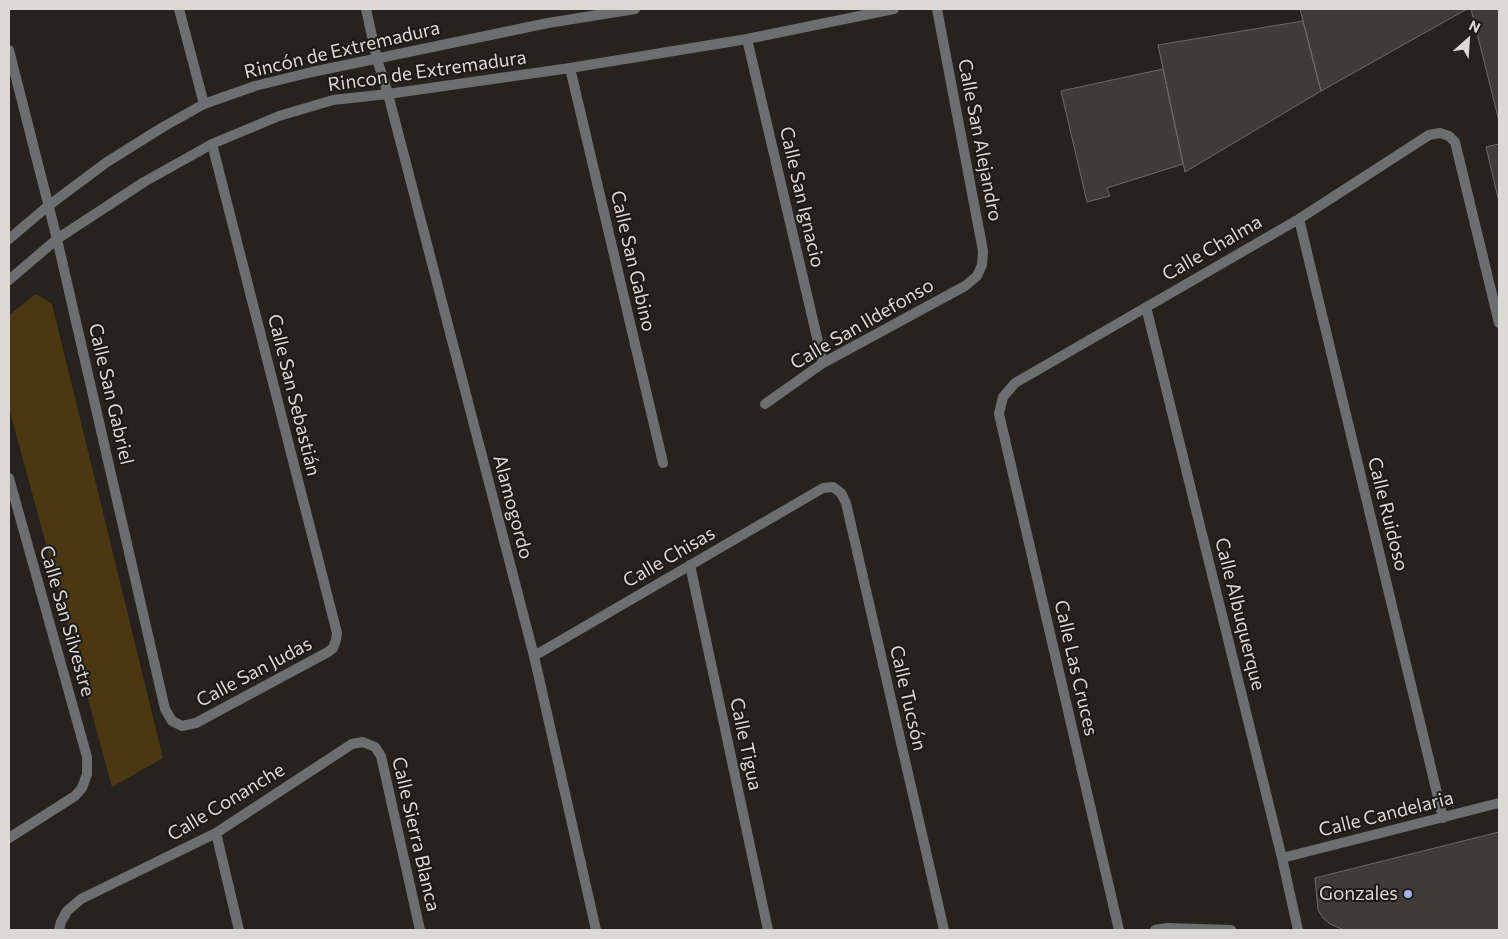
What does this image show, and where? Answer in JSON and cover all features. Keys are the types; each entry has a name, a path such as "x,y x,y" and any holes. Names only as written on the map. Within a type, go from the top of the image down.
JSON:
{"street":[{"path":"179,9 204,104"},
{"name":"Alamogordo","path":"366,9 377,59 388,94 534,656 596,930"},
{"name":"Rincón de Extremadura","path":"9,239 48,206 107,162 204,104 255,86 312,72 548,23 635,9"},
{"name":"Rincon de Extremadura","path":"9,280 57,239 144,182 212,144 279,116 333,100 570,68 747,39 894,9"},
{"name":"Calle San Alejandro","path":"937,9 983,250 982,265 977,276"},
{"name":"Calle San Ignacio","path":"747,39 823,363"},
{"name":"Calle San Gabriel","path":"9,50 57,239 165,709 172,721 182,726 196,722"},
{"name":"Calle San Gabino","path":"570,68 663,462"},
{"name":"Calle Chalma","path":"999,414 1003,397 1015,383 1299,219 1429,136 1440,133 1449,136 1455,142 1499,323"},
{"name":"Calle San Sebastián","path":"212,144 337,632 333,648 328,652"},
{"name":"Calle Ruidoso","path":"1299,219 1443,818"},
{"name":"Calle San Ildefonso","path":"765,404 823,363 965,286 977,276"},
{"name":"Calle Albuquerque","path":"1146,307 1282,858 1298,930"},
{"name":"Calle Las Cruces","path":"999,414 1119,930"},
{"name":"Calle San Silvestre","path":"9,478 88,756 87,774 82,788 75,796 9,838"},
{"name":"Calle Tucsón","path":"823,488 833,487 841,493 846,502 944,930"},
{"name":"Calle Chisas","path":"534,656 823,488"},
{"name":"Calle Tigua","path":"690,564 768,930"},
{"name":"Calle San Judas","path":"196,722 328,652"},
{"name":"Calle Conanche","path":"59,930 67,911 80,899 216,833 352,744 363,742 376,747"},
{"name":"Calle Sierra Blanca","path":"376,747 380,756 420,930"},
{"name":"Calle Candelaria","path":"1282,858 1499,803"},
{"path":"216,833 239,930"},
{"path":"1155,930 1167,928 1231,930"}],"shaded area":[{"path":"36,294 52,304 163,758 112,787 9,408 9,315"}],"building":[{"path":"1300,9 1467,9 1321,91"},
{"path":"1471,9 1499,9 1499,121"},
{"path":"1303,21 1321,91 1185,172 1158,45"},
{"path":"1163,69 1183,164 1107,188 1110,196 1087,202 1061,91"},
{"path":"1499,144 1499,202 1486,147"},
{"name":"Gonzales","path":"1499,832 1499,930 1344,930 1330,924 1318,910 1315,878"}],"place":[{"name":"Gonzales","path":"1408,894"}]}
